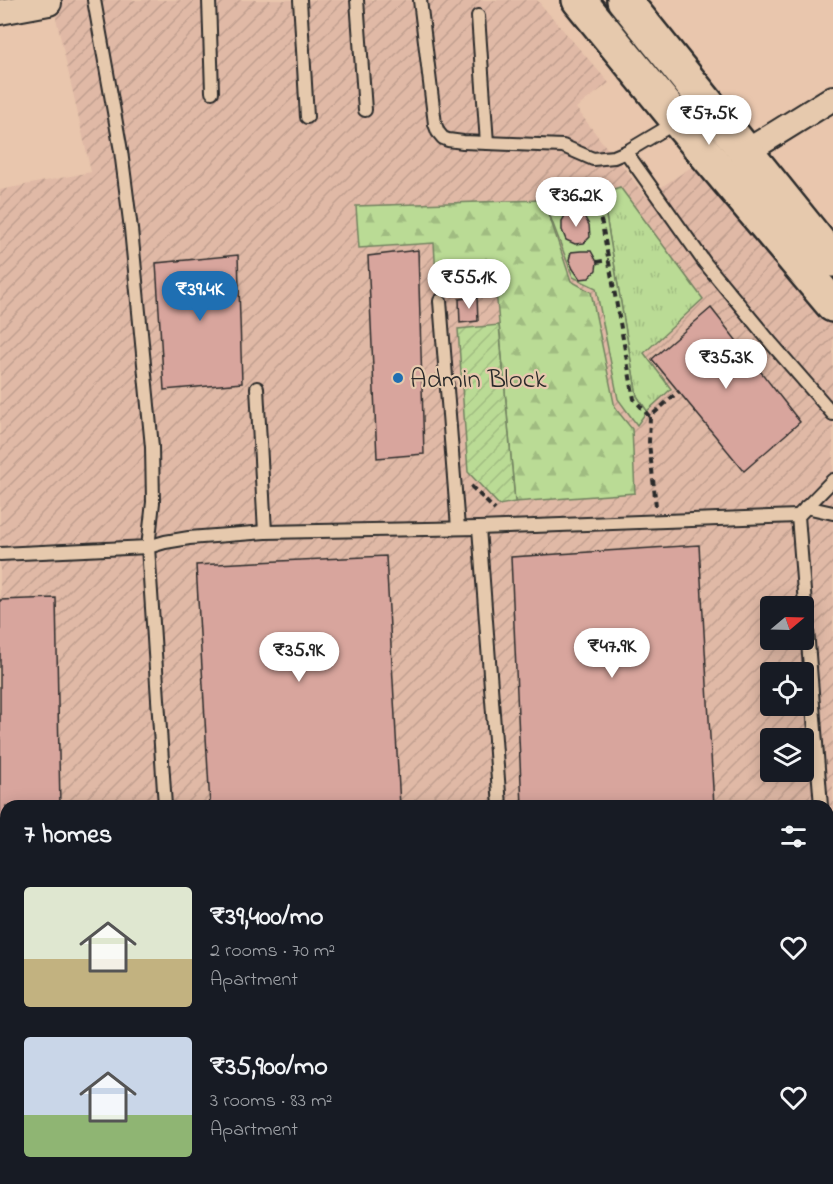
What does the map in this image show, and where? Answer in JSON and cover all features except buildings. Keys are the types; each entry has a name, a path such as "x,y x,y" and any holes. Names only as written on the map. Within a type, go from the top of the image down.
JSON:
{"main road":[{"path":"579,0 833,305"},
{"path":"624,0 833,260"}],"street":[{"path":"0,12 49,3"},
{"path":"746,152 833,98"}],"lane":[{"path":"94,0 121,151 152,447 153,502 148,547 165,800"},
{"path":"209,0 212,92"},
{"path":"300,0 307,117"},
{"path":"357,0 365,110"},
{"path":"420,0 435,124 443,138 487,143 563,146 593,159 614,157 626,152 678,121"},
{"path":"478,16 487,143"},
{"path":"626,152 705,262 772,345 833,414"},
{"path":"440,301 458,528"},
{"path":"257,388 265,532"},
{"path":"821,800 802,512 833,480"},
{"path":"0,554 148,547 189,538 265,532 479,528 802,512 833,513"},
{"path":"479,528 500,800"}],"path":[{"path":"578,213 583,208 597,210 602,224 634,399 650,417 649,443 656,507 645,507"},
{"path":"597,262 609,260"},
{"path":"650,417 679,391"},
{"path":"469,483 499,514"}],"shaded area":[{"path":"52,0 537,0 609,83 576,108 645,196 696,164 833,316 833,800 0,800 0,190 91,172"}],"green space":[{"path":"620,187 703,299 644,353 671,389 647,411 637,396 602,193"},
{"path":"602,193 637,396 647,411 637,425 618,399 596,288 573,277 544,200"},
{"path":"544,200 571,281 591,292 615,408 632,429 635,493 515,502 496,290 437,292 434,243 359,248 356,206"},
{"path":"499,325 515,502 499,505 468,472 458,329"}],"place":[{"name":"Admin Block","path":"398,378"}]}
